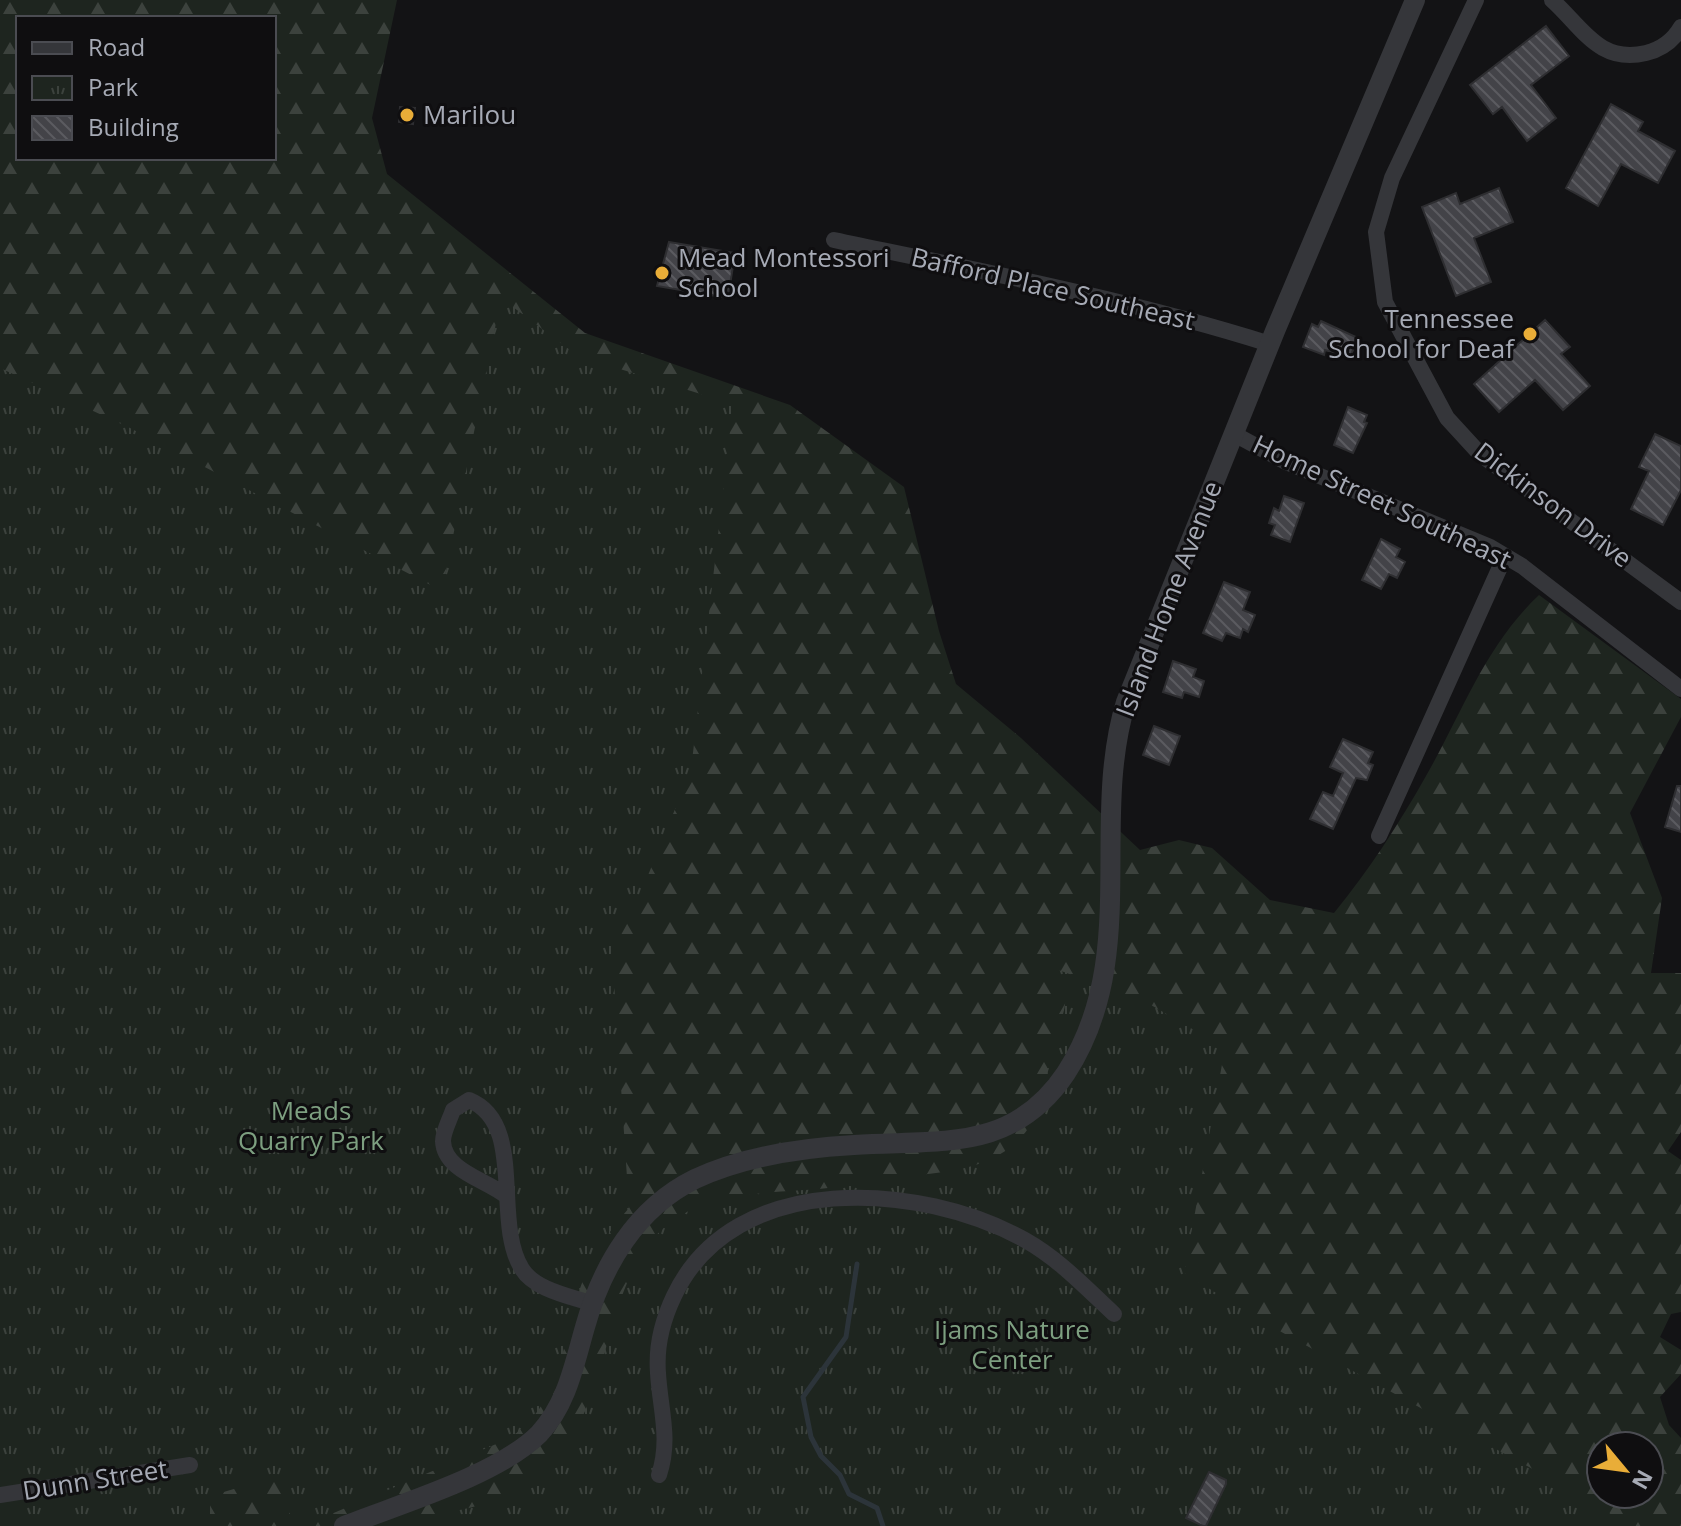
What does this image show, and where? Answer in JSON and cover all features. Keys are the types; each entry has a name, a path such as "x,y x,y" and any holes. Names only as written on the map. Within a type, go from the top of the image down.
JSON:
{"street":[{"name":"Island Home Avenue","path":"344,1526 474,1474 529,1443 548,1423 563,1398 593,1304 610,1263 634,1227 656,1204 695,1179 739,1163 793,1151 977,1138 1000,1130 1029,1112 1058,1083 1074,1057 1091,1016 1107,952 1112,913 1113,781 1122,717 1270,344 1415,0"},
{"name":"Dickinson Drive","path":"1476,0 1392,178 1376,232 1385,302 1447,418 1480,454 1681,602"},
{"path":"1552,0 1599,47 1617,56 1640,55 1665,47 1681,27"},
{"name":"Bafford Place Southeast","path":"834,240 1068,288 1172,314 1270,344"},
{"name":"Home Street Southeast","path":"1234,434 1284,461 1505,556 1681,689"},
{"path":"1379,836 1505,556"},
{"path":"506,1196 492,1184 462,1170 450,1159 443,1141 453,1110 469,1100 485,1107 497,1124 504,1159 506,1196 522,1270 544,1287 593,1304"},
{"path":"659,1475 666,1444 658,1353 674,1295 695,1264 718,1240 748,1220 783,1205 825,1198 884,1200 923,1205 986,1222 1045,1253 1114,1314"},
{"name":"Dunn Street","path":"0,1495 190,1465"}],"green space":[{"path":"0,0 397,0 372,118 387,174 585,333 790,405 904,487 939,631 956,684 1021,738 1140,850 1179,840 1212,848 1270,900 1334,913 1405,812 1489,658 1520,615 1539,595 1681,699 1681,717 1630,813 1662,898 1651,973 1681,973 1681,1132 1668,1151 1681,1160 1681,1312 1671,1314 1660,1337 1681,1350 1681,1374 1660,1397 1669,1425 1681,1438 1681,1526 1418,1526 600,1407 493,1516 424,1526 0,1526"},
{"name":"Meads Quarry Park","path":"501,298 578,356 733,404 691,770 631,917 612,951 629,1208 604,1240 585,1275 559,1365 541,1407 527,1424 508,1439 303,1526 295,1526 275,1477 210,1496 210,1526 0,1526 0,368 130,428 442,591"},
{"name":"Ijams Nature Center","path":"1056,969 1151,1005 1225,1048 1184,1273 1263,1322 1585,1498 1585,1510 1605,1510 1628,1526 393,1526 488,1502 526,1478 561,1446 586,1409 619,1305 641,1255 657,1234 678,1217 715,1201 735,1197 957,1170 980,1164 1019,1140 1034,1119 1048,1088 1048,1055 1062,1019 1065,1004"}],"building":[{"path":"1546,26 1569,56 1531,85 1556,118 1527,141 1502,107 1493,114 1470,85"},
{"path":"1611,104 1643,122 1638,131 1675,151 1658,183 1621,164 1598,206 1566,188"},
{"name":"Marilou","path":"400,107 415,108 413,124 399,122"},
{"path":"1499,188 1513,222 1474,238 1491,282 1456,296 1422,207 1456,193 1460,204"},
{"path":"669,242 735,253 728,298 657,286"},
{"path":"1545,320 1570,347 1561,354 1590,386 1563,410 1535,380 1499,412 1474,384"},
{"path":"1321,321 1358,338 1350,357 1325,350 1324,355 1303,347 1312,324 1318,327"},
{"path":"1348,407 1367,415 1364,422 1367,423 1353,453 1334,445"},
{"path":"1655,434 1681,446 1681,490 1663,525 1631,509 1649,471 1639,467"},
{"path":"1284,496 1304,503 1290,542 1271,535 1275,525 1269,523 1274,508 1279,511"},
{"path":"1381,539 1400,549 1396,557 1405,562 1397,578 1389,574 1381,589 1362,580"},
{"path":"1224,582 1250,592 1243,610 1255,615 1248,632 1243,629 1240,638 1226,633 1222,641 1203,633"},
{"path":"1173,661 1196,669 1193,677 1204,681 1199,697 1184,692 1182,698 1163,692"},
{"path":"1154,726 1180,736 1169,765 1143,755"},
{"path":"1343,739 1373,752 1368,763 1373,765 1367,780 1356,778 1333,829 1310,819 1323,792 1333,796 1343,773 1330,767"},
{"path":"1677,786 1681,786 1681,832 1665,827"},
{"path":"1209,1472 1226,1480 1226,1484 1206,1526 1203,1526 1186,1518"}],"waterway":[{"path":"857,1264 846,1337 803,1397 811,1437 821,1456 840,1475 849,1494 877,1508 883,1526"}],"place":[{"name":"Marilou","path":"407,115"},
{"name":"Mead Montessori School","path":"662,273"},
{"name":"Tennessee School for Deaf","path":"1530,334"}]}
